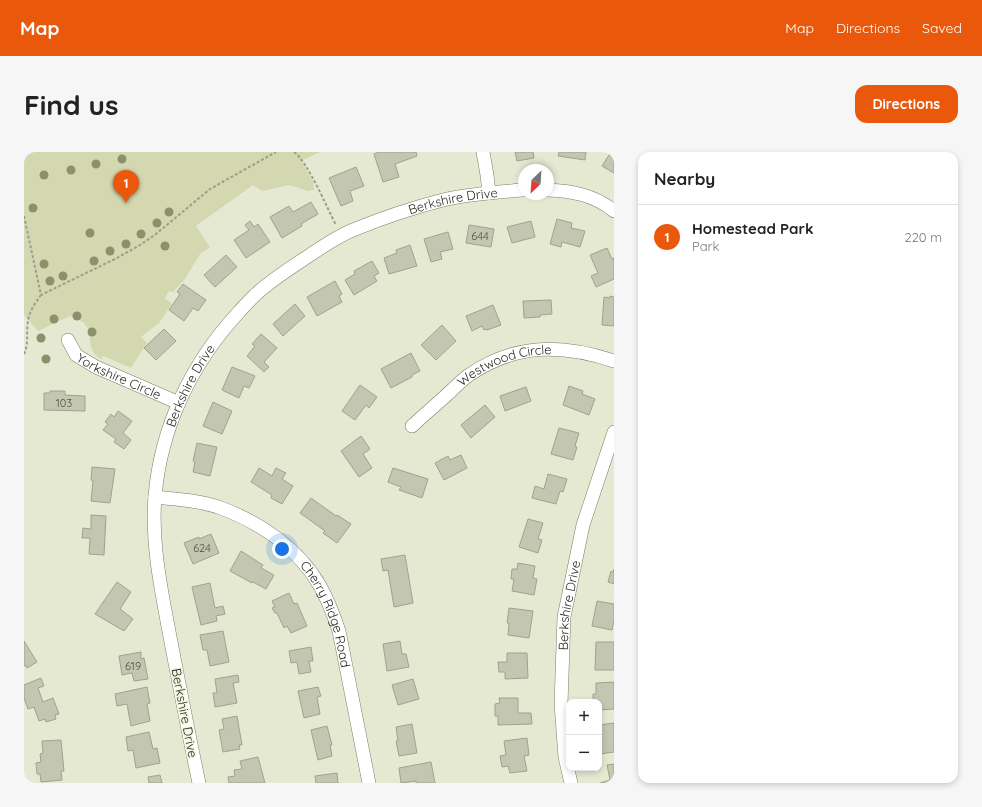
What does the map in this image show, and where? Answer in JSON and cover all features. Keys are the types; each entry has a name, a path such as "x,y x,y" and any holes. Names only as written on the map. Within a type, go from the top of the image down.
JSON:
{"street":[{"path":"483,152 489,193"},
{"path":"554,190 570,191 589,196 614,211"},
{"name":"Berkshire Drive","path":"199,783 163,600 156,556 155,497 160,464 166,437 190,378 204,355 224,328 253,297 278,276 342,235 386,217 444,200 489,193 518,191"},
{"name":"Yorkshire Circle","path":"68,340 76,355 96,367 179,403"},
{"name":"Westwood Circle","path":"412,426 468,376 486,365 506,356 526,351 549,349 569,350 614,361"},
{"name":"Berkshire Drive","path":"571,783 565,757 560,704 564,617 583,525 614,432"},
{"name":"Cherry Ridge Road","path":"155,497 188,501 221,508 256,524 287,546 308,567 331,608 339,631 369,783"}],"path":[{"path":"24,354 26,349 28,320 34,304 41,296 140,245 156,234 210,189 276,152"},
{"path":"294,152 301,158 336,226"},
{"path":"24,216 41,296"}],"green space":[{"path":"24,152 320,152 301,161 313,181 314,190 308,191 290,185 262,191 253,185 196,226 210,247 200,254 185,279 173,292 169,291 165,298 172,304 159,323 141,337 147,343 131,368 103,356 101,359 96,355 91,347 89,332 84,323 79,320 70,316 38,331 24,315"}],"building":[{"path":"379,152 416,152 417,156 395,164 399,177 383,182 374,154"},
{"path":"515,152 533,152 534,158 517,161"},
{"path":"559,152 586,152 585,160 558,156"},
{"path":"611,152 614,153 614,173 602,166"},
{"path":"356,167 364,186 350,191 353,201 341,206 329,178"},
{"path":"311,202 318,214 282,238 270,217 289,206 293,212"},
{"path":"557,219 572,223 571,228 585,231 580,247 562,242 561,247 550,244"},
{"path":"250,221 254,227 258,224 270,242 246,258 234,240 249,230 245,225"},
{"path":"531,221 535,237 512,243 507,227"},
{"path":"469,225 494,229 491,247 466,243"},
{"path":"448,232 453,249 440,252 442,259 431,262 424,239"},
{"path":"410,245 417,266 389,274 384,258 397,253 396,250"},
{"path":"607,248 612,259 614,258 614,279 596,287 591,276 598,273 590,255"},
{"path":"226,255 237,267 215,287 204,275"},
{"path":"372,261 379,273 374,276 377,281 354,295 345,280 355,274 354,271"},
{"path":"335,281 342,294 339,296 342,302 317,316 307,297"},
{"path":"183,284 206,300 198,311 193,308 184,321 169,310 180,294 177,292"},
{"path":"610,296 614,297 614,326 602,325 604,297 610,298"},
{"path":"551,300 552,314 540,315 540,317 524,318 523,301"},
{"path":"295,304 305,316 283,336 273,324"},
{"path":"493,305 501,325 487,330 484,330 482,326 472,331 466,316"},
{"path":"442,325 456,341 436,360 421,345"},
{"path":"164,329 176,341 156,360 144,348"},
{"path":"261,334 277,348 264,362 269,367 264,372 247,356 255,346 252,344"},
{"path":"411,353 420,371 391,388 381,369"},
{"path":"232,367 255,376 249,388 244,386 239,398 222,390"},
{"path":"360,385 377,397 369,408 366,405 355,420 342,411"},
{"path":"569,386 583,391 582,394 595,399 589,415 563,405"},
{"path":"526,387 531,401 505,411 500,396"},
{"path":"50,391 65,391 65,395 85,396 85,411 44,410 44,393 50,393"},
{"path":"213,402 232,411 222,434 203,426"},
{"path":"485,405 495,417 471,438 461,425"},
{"path":"118,411 132,421 123,433 131,440 124,449 114,442 116,439 103,430 108,424 105,422 111,414 114,417"},
{"path":"559,428 579,433 573,460 551,454"},
{"path":"361,436 370,449 363,454 372,468 359,477 341,451"},
{"path":"197,443 217,447 210,476 193,472 195,462 193,461"},
{"path":"461,455 467,468 444,480 435,463 448,456 450,460"},
{"path":"92,467 115,469 110,503 91,501 93,481 91,480"},
{"path":"259,468 272,476 276,468 286,473 282,479 293,486 282,504 271,498 272,495 251,482"},
{"path":"393,468 428,479 422,498 399,490 401,487 388,482"},
{"path":"548,474 567,479 563,492 560,491 556,504 532,498 535,486 544,489"},
{"path":"311,498 336,516 337,515 351,524 337,543 323,533 325,531 300,513"},
{"path":"91,515 106,516 104,555 89,554 90,538 82,538 83,528 91,529"},
{"path":"528,519 543,523 538,539 542,540 538,553 519,547"},
{"path":"211,534 219,553 193,564 184,543"},
{"path":"241,551 263,565 261,568 274,575 266,589 230,571"},
{"path":"405,555 413,603 394,607 388,570 383,571 381,559"},
{"path":"518,563 535,566 533,578 537,579 534,595 512,591 514,579 511,579 512,569 517,569"},
{"path":"614,569 614,584 608,582 611,571 613,572"},
{"path":"117,582 131,592 120,609 133,619 124,631 95,614"},
{"path":"210,583 215,608 223,606 225,614 216,616 217,621 201,625 192,587"},
{"path":"289,593 294,604 297,603 307,626 291,633 287,626 284,628 277,613 275,613 272,608 275,607 272,601"},
{"path":"597,601 614,604 614,620 612,630 592,626"},
{"path":"509,608 533,611 529,638 508,635 509,623 507,623"},
{"path":"223,631 229,662 210,666 207,650 203,650 200,635"},
{"path":"24,641 37,662 27,668 25,665 24,666"},
{"path":"400,641 402,654 406,654 409,667 387,671 383,644"},
{"path":"596,642 614,642 614,670 595,670"},
{"path":"311,647 313,661 309,661 311,672 299,674 297,662 291,663 289,651"},
{"path":"141,652 141,659 144,658 148,679 134,681 132,673 122,675 119,656"},
{"path":"507,653 527,653 528,678 505,679 505,672 499,672 498,662 507,662"},
{"path":"238,675 239,682 233,683 237,703 215,707 213,693 217,693 215,679"},
{"path":"41,678 44,686 38,688 43,702 53,698 59,714 55,715 56,719 46,722 45,719 39,721 34,707 28,709 24,698 24,685"},
{"path":"413,679 419,699 398,705 392,685"},
{"path":"614,682 614,709 602,710 602,699 593,699 593,694 596,694 596,683"},
{"path":"147,687 150,703 147,704 150,721 131,726 127,704 117,706 115,694"},
{"path":"318,687 321,696 317,697 320,714 304,718 298,691"},
{"path":"499,698 518,698 518,713 531,713 532,724 498,725 498,716 495,716 495,704 500,703"},
{"path":"237,716 242,745 239,745 240,749 223,752 219,730 224,729 222,719"},
{"path":"614,723 614,752 602,754 602,725"},
{"path":"412,724 417,753 399,756 396,741 398,741 396,727"},
{"path":"327,726 332,745 330,745 332,756 318,760 311,730"},
{"path":"149,732 153,749 157,748 160,763 136,768 133,750 128,751 126,737"},
{"path":"527,738 529,755 524,756 527,771 510,773 508,766 502,767 500,756 506,755 504,741"},
{"path":"61,740 64,771 61,771 62,780 41,782 40,774 37,774 36,763 41,762 40,754 43,753 42,741"},
{"path":"258,757 265,783 229,783 228,777 235,776 234,770 242,769 240,761"},
{"path":"431,762 435,783 416,783 416,781 401,783 399,768"},
{"path":"614,764 614,783 600,783 610,780 607,765"},
{"path":"337,773 338,783 316,783 315,776"},
{"path":"160,775 162,783 149,783 148,777"}],"place":[{"name":"Homestead Park","path":"126,203"}]}
